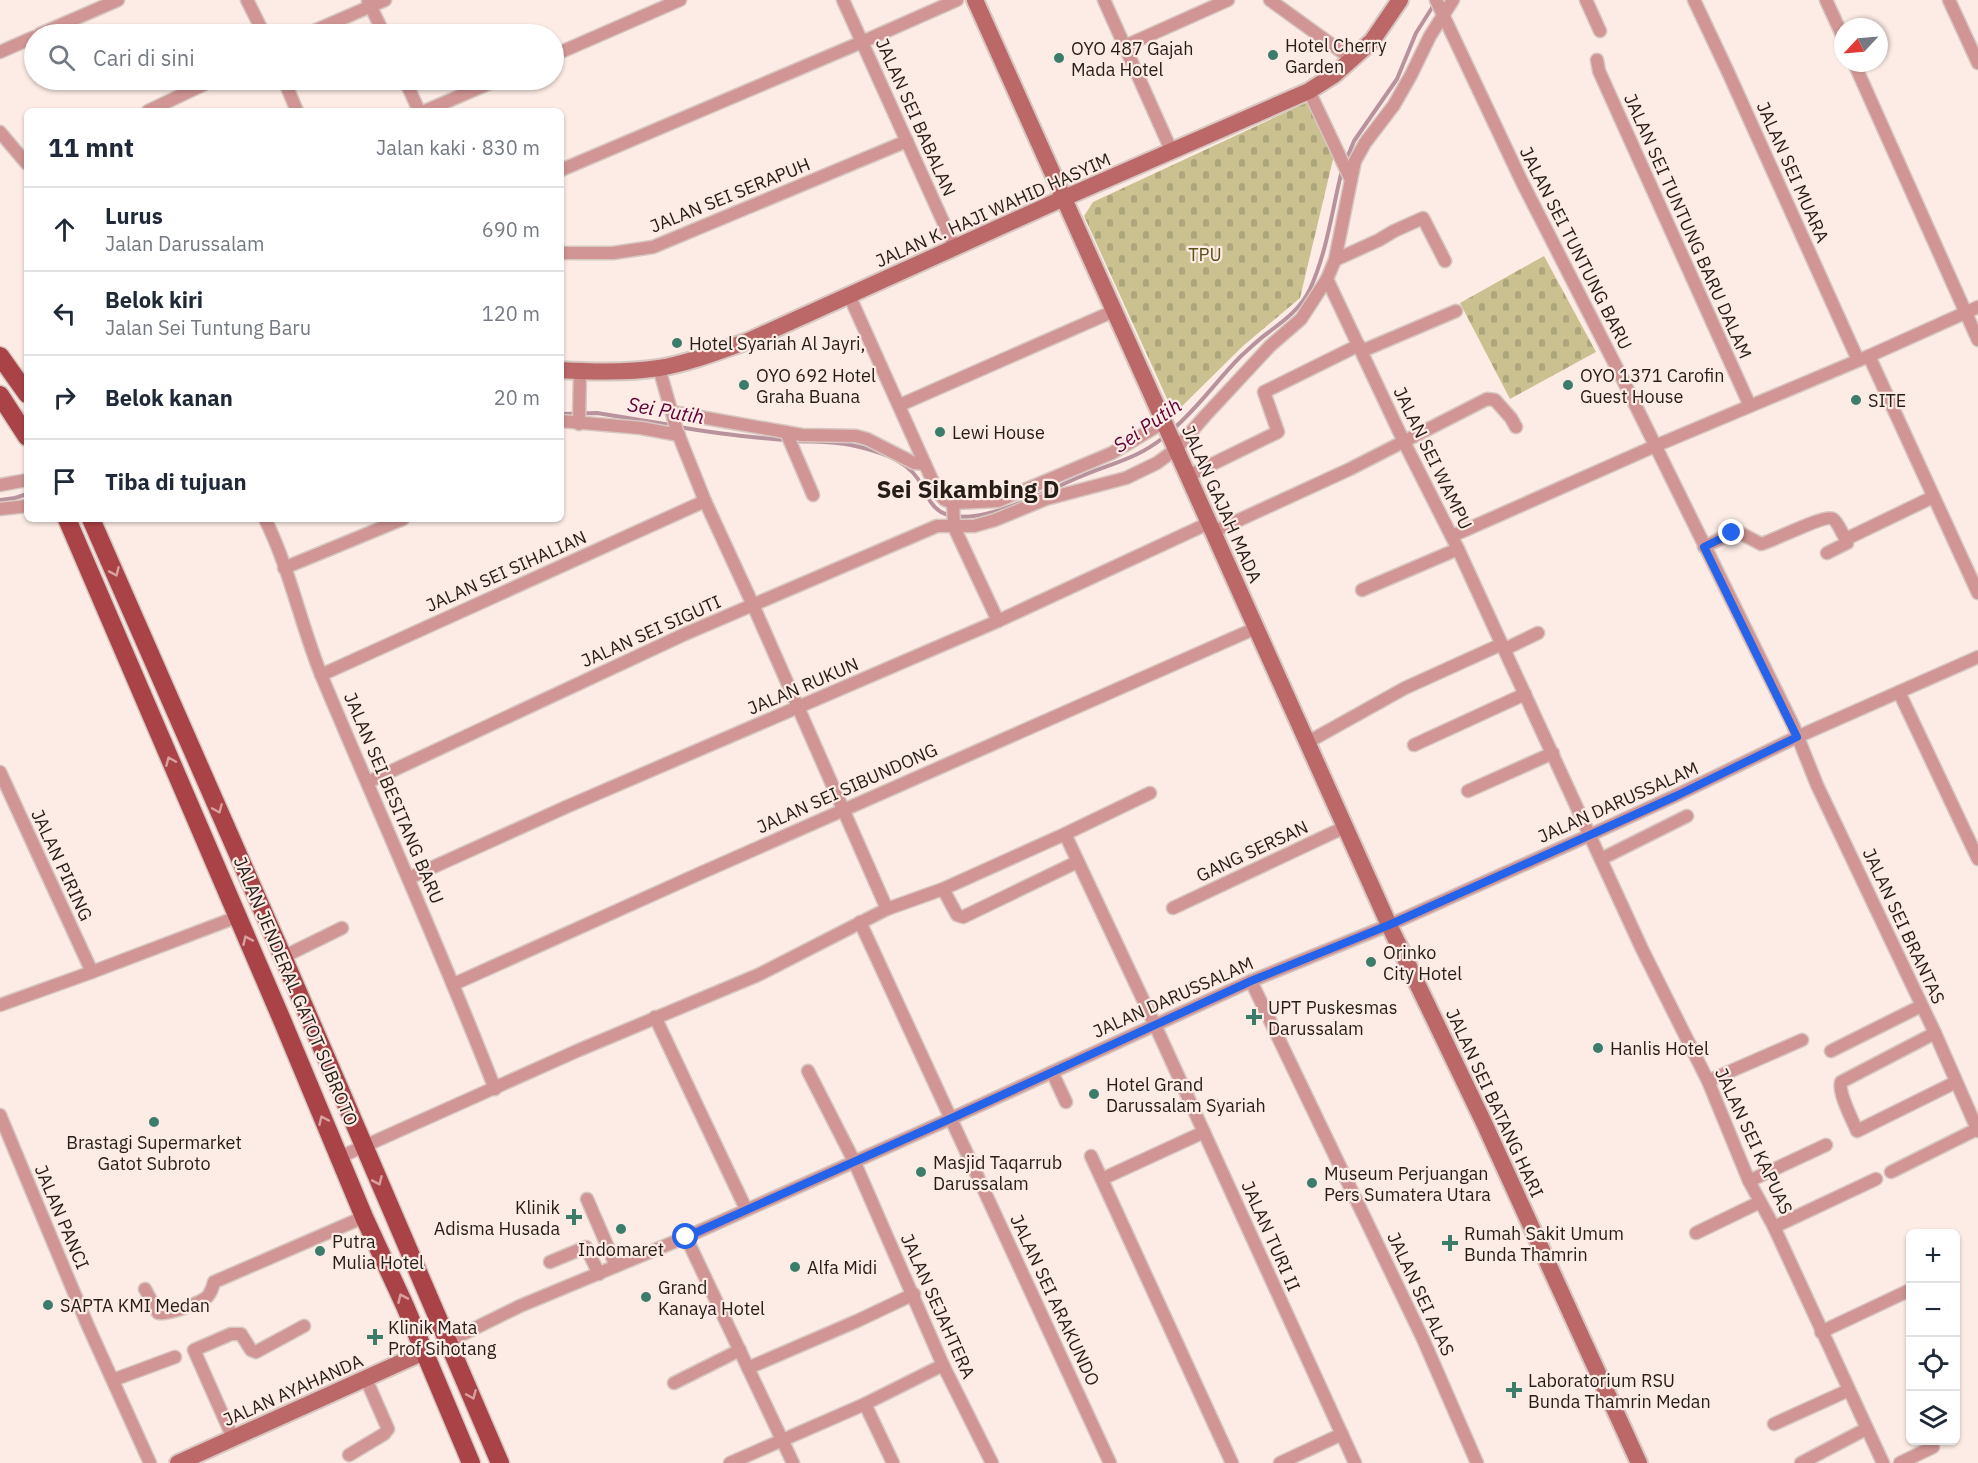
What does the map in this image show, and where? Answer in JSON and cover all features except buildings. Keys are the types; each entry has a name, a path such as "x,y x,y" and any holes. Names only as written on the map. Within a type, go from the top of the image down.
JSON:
{"main road":[{"path":"0,356 24,390"},
{"path":"0,394 24,432"},
{"name":"JALAN JENDERAL GATOT SUBROTO","path":"68,522 471,1463"},
{"name":"JALAN JENDERAL GATOT SUBROTO","path":"92,522 283,957 500,1463"},
{"path":"237,917 260,906"},
{"path":"424,1352 449,1341"}],"street":[{"path":"63,24 118,0"},
{"path":"248,0 259,24"},
{"path":"327,24 369,3 385,0"},
{"path":"564,51 680,0"},
{"name":"JALAN SEI BABALAN","path":"843,0 955,248"},
{"path":"564,169 957,0"},
{"name":"JALAN GAJAH MADA","path":"975,0 1389,925"},
{"path":"1104,0 1172,152"},
{"path":"1125,46 1228,0"},
{"path":"1270,0 1353,60"},
{"name":"JALAN K. HAJI WAHID HASYIM","path":"564,370 659,368 704,356 748,340 1309,91 1353,60 1371,41 1400,0"},
{"path":"953,515 975,526 1046,499 1126,478 1157,463 1175,448 1270,346 1301,319 1327,279 1335,260 1349,176 1355,161 1365,143 1394,105 1440,7 1453,0"},
{"path":"1586,0 1600,31"},
{"name":"JALAN SEI MUARA","path":"1694,0 1978,593"},
{"path":"1826,0 1834,18"},
{"path":"1949,0 1978,63"},
{"path":"369,3 379,24"},
{"name":"JALAN SEI TUNTUNG BARU","path":"1440,7 1522,182 1655,446 1797,737"},
{"path":"0,52 24,41"},
{"name":"JALAN SEI TUNTUNG BARU DALAM","path":"1598,60 1599,71 1750,406"},
{"path":"1858,72 1978,340"},
{"path":"170,106 196,90"},
{"path":"288,90 296,108"},
{"path":"410,90 418,108"},
{"path":"432,108 474,90"},
{"path":"1309,91 1349,176"},
{"path":"0,132 24,160"},
{"name":"JALAN SEI SERAPUH","path":"564,251 613,253 653,247 907,141"},
{"path":"1335,260 1423,218 1445,261"},
{"name":"JALAN SEI WAMPU","path":"1327,279 1458,549 1590,835"},
{"path":"849,295 938,493 945,500 953,515 999,621"},
{"path":"1452,537 1655,446 1978,307"},
{"path":"900,405 1114,310"},
{"path":"1188,476 1278,432 1264,392 1361,348 1456,311"},
{"path":"659,368 675,424 705,501 753,604 887,909"},
{"path":"579,416 580,371"},
{"name":"JALAN RUKUN","path":"409,878 566,807 1350,469 1487,399 1495,399 1516,427"},
{"path":"564,420 579,416 608,424 675,424 788,437 856,436 867,439 914,463 925,464"},
{"path":"953,515 998,501 1112,453 1165,425"},
{"path":"788,437 813,495"},
{"path":"0,484 24,480"},
{"path":"1846,539 1933,497"},
{"name":"JALAN SEI SIHALIAN","path":"321,675 705,501"},
{"path":"0,509 24,506"},
{"name":"JALAN SEI SIGUTI","path":"368,782 685,634 944,525 953,515"},
{"path":"1704,547 1738,532 1761,544 1830,518 1834,519 1847,543 1827,553"},
{"name":"JALAN SEI BESITANG BARU","path":"266,522 321,675 454,984 495,1089"},
{"path":"284,568 396,522"},
{"path":"1362,590 1458,549"},
{"name":"JALAN SEI SIBUNDONG","path":"454,984 1256,628"},
{"path":"1308,742 1405,688 1538,633"},
{"name":"JALAN DARUSSALAM","path":"449,1341 520,1306 686,1237 1251,981 1389,925 1676,796 1797,737 1978,657"},
{"path":"1899,692 1978,859"},
{"path":"1414,745 1526,694"},
{"name":"JALAN SEI BRANTAS","path":"1797,737 1821,795 1935,1033 1978,1130"},
{"path":"1468,791 1553,753"},
{"name":"JALAN PIRING","path":"0,772 92,972"},
{"path":"340,1157 655,1017 758,975 887,909 943,889 1150,793"},
{"path":"1601,859 1688,816"},
{"name":"GANG SERSAN","path":"1173,908 1345,827"},
{"name":"JALAN TURI II","path":"1065,834 1155,1024 1355,1463"},
{"name":"JALAN SEI KAPUAS","path":"1590,835 1642,949 1708,1081 1749,1181 1774,1227 1883,1463"},
{"path":"943,889 957,915 963,917 1077,862"},
{"path":"0,1005 237,917"},
{"name":"JALAN SEI ARAKUNDO","path":"860,922 1110,1463"},
{"name":"JALAN SEI BATANG HARI","path":"1389,925 1484,1123 1639,1463"},
{"path":"283,957 342,928"},
{"name":"JALAN SEI ALAS","path":"1251,981 1423,1339 1477,1463"},
{"path":"1832,1051 1922,1006"},
{"path":"655,1017 746,1209"},
{"path":"1935,1033 1840,1082 1839,1086 1851,1118 1857,1131 1956,1082"},
{"path":"1708,1081 1802,1040"},
{"name":"JALAN SEJAHTERA","path":"808,1071 854,1161 914,1294 943,1365 992,1463"},
{"path":"1052,1072 1065,1102"},
{"name":"JALAN PANCI","path":"0,1115 150,1463"},
{"path":"1891,1172 1978,1130"},
{"path":"1102,1179 1204,1132"},
{"path":"1749,1181 1826,1145"},
{"path":"1091,1156 1233,1463"},
{"path":"1774,1227 1876,1179"},
{"path":"587,1198 616,1266"},
{"path":"1696,1233 1760,1202"},
{"path":"145,1289 158,1313 165,1314 204,1299 210,1295 214,1282 364,1217"},
{"path":"686,1237 793,1463"},
{"path":"550,1262 586,1247 599,1274"},
{"path":"1821,1332 1906,1292"},
{"path":"748,1368 857,1322 914,1294"},
{"path":"233,1438 194,1350 231,1334 241,1334 251,1350 256,1352 304,1326"},
{"path":"674,1383 740,1350"},
{"name":"JALAN AYAHANDA","path":"178,1463 424,1352"},
{"path":"113,1380 175,1357"},
{"path":"730,1463 865,1404 943,1365"},
{"path":"349,1455 384,1434 388,1429 366,1379"},
{"path":"1774,1424 1849,1390"},
{"path":"865,1404 893,1463"},
{"path":"1800,1463 1866,1429"},
{"path":"1280,1463 1342,1434"},
{"path":"1900,1463 1934,1448"}],"green space":[{"name":"TPU","path":"1310,101 1334,155 1300,298 1243,346 1174,414 1084,216 1093,202"},
{"path":"1544,256 1596,352 1510,399 1460,303"}],"waterway":[{"name":"Sei Putih","path":"1345,163 1354,141 1397,79 1416,33 1435,3"},
{"name":"Sei Putih","path":"1172,430 1241,356 1292,313 1306,296 1321,260 1342,170"},
{"name":"Sei Putih","path":"564,414 597,413 671,425"},
{"name":"Sei Putih","path":"679,427 752,437 837,443 879,452 897,460 912,472 937,509 955,516 973,516 1012,506 1134,456 1164,437"},
{"name":"Sei Putih","path":"0,500 24,495"}],"place":[{"name":"Hotel Cherry Garden","path":"1273,55"},
{"name":"OYO 487 Gajah Mada Hotel","path":"1059,58"},
{"name":"Hotel Syariah Al Jayri,","path":"677,343"},
{"name":"OYO 692 Hotel Graha Buana","path":"744,385"},
{"name":"OYO 1371 Carofin Guest House","path":"1568,385"},
{"name":"SITE","path":"1856,400"},
{"name":"Lewi House","path":"940,432"},
{"name":"Orinko City Hotel","path":"1371,962"},
{"name":"UPT Puskesmas Darussalam","path":"1254,1017"},
{"name":"Hanlis Hotel","path":"1598,1048"},
{"name":"Hotel Grand Darussalam Syariah","path":"1094,1094"},
{"name":"Brastagi Supermarket Gatot Subroto","path":"154,1122"},
{"name":"Masjid Taqarrub Darussalam","path":"921,1172"},
{"name":"Museum Perjuangan Pers Sumatera Utara","path":"1312,1183"},
{"name":"Klinik Adisma Husada","path":"574,1217"},
{"name":"Indomaret","path":"621,1229"},
{"name":"Rumah Sakit Umum Bunda Thamrin","path":"1450,1243"},
{"name":"Putra Mulia Hotel","path":"320,1251"},
{"name":"Alfa Midi","path":"795,1267"},
{"name":"Grand Kanaya Hotel","path":"646,1297"},
{"name":"SAPTA KMI Medan","path":"48,1305"},
{"name":"Klinik Mata Prof Sihotang","path":"375,1337"},
{"name":"Laboratorium RSU Bunda Thamrin Medan","path":"1514,1390"}],"district":[{"name":"Sei Sikambing D","path":"968,489"}],"route":[{"path":"686,1237 1251,981 1389,925 1590,835 1797,737 1704,547 1732,533"}]}
